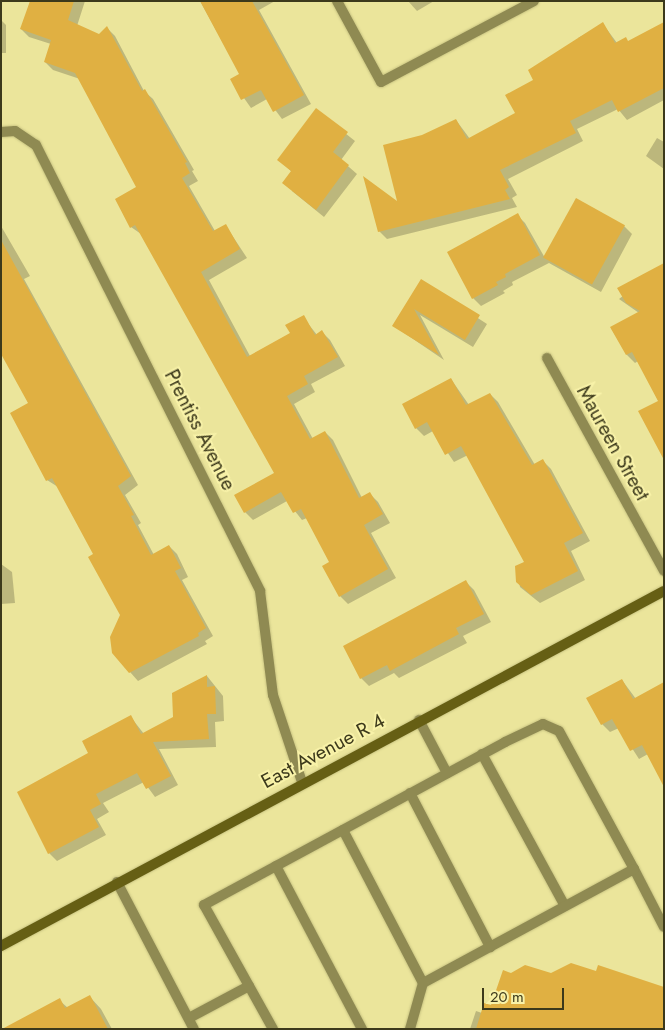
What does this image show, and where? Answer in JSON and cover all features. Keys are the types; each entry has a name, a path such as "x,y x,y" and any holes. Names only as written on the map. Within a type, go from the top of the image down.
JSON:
{"street":[{"path":"336,1 381,82 534,1"},
{"name":"Prentiss Avenue","path":"1,132 15,131 36,145 260,591 273,695 302,782"},
{"name":"Maureen Street","path":"547,358 664,571"},
{"name":"East Avenue R 4","path":"1,946 302,782 664,591"},
{"path":"419,720 447,774"},
{"path":"273,1029 204,905 482,754 543,724 559,730 664,927"},
{"path":"482,754 565,906"},
{"path":"410,794 490,947"},
{"path":"343,830 423,983 410,1029"},
{"path":"276,866 362,1029"},
{"path":"423,983 634,869"},
{"path":"117,882 194,1029"},
{"path":"189,1018 249,986"}],"building":[{"path":"30,1 74,1 68,20 99,34 107,26 142,91 145,89 187,162 185,163 190,173 182,178 213,231 226,224 240,249 201,272 247,357 290,333 285,325 304,315 315,335 322,330 338,357 304,376 308,384 287,396 310,439 325,431 359,498 370,492 383,514 364,525 388,569 339,597 322,566 329,562 301,509 293,513 281,492 244,513 234,495 274,473 135,225 130,228 115,199 136,187 75,73 44,62 51,40 20,29"},
{"path":"200,1 252,1 304,95 273,112 261,90 241,100 230,79 239,74"},
{"path":"603,22 615,43 626,37 628,41 664,22 664,88 618,112 612,100 570,121 576,133 500,170 509,187 505,190 510,199 378,232 363,176 397,201 383,145 422,135 456,119 467,139 515,113 505,95 533,80 528,70"},
{"path":"316,108 348,132 333,152 349,165 316,210 282,183 291,171 277,160"},
{"path":"576,198 625,225 592,285 543,257"},
{"path":"518,213 540,255 505,274 506,277 496,282 498,285 472,299 447,252"},
{"path":"1,240 131,476 118,486 134,515 131,516 151,555 169,545 181,568 175,571 206,628 198,633 199,636 129,673 112,653 110,637 120,615 88,557 93,554 52,478 46,481 10,413 28,403 1,354"},
{"path":"664,263 664,460 638,411 658,401 632,352 626,355 610,327 640,311 626,303 617,288"},
{"path":"421,279 480,315 465,340 414,309 439,355 392,326"},
{"path":"451,378 466,405 490,393 532,465 543,459 583,533 564,543 578,571 531,595 516,582 515,566 524,562 461,446 445,455 427,422 415,429 402,404"},
{"path":"466,580 484,614 456,628 459,634 390,671 387,665 360,679 343,646"},
{"path":"207,675 207,687 215,686 216,714 207,714 209,739 153,742 171,776 146,789 137,773 96,794 101,804 90,810 99,827 48,854 17,792 88,753 82,741 131,715 141,734 173,717 172,693"},
{"path":"622,679 633,699 664,682 664,787 642,745 630,751 612,719 601,725 586,698"},
{"path":"571,963 596,971 598,965 664,987 664,1029 476,1029 484,1003 491,1005 503,970 511,973 525,965 551,973"},
{"path":"90,995 108,1029 2,1029 60,998 65,1008"}]}
